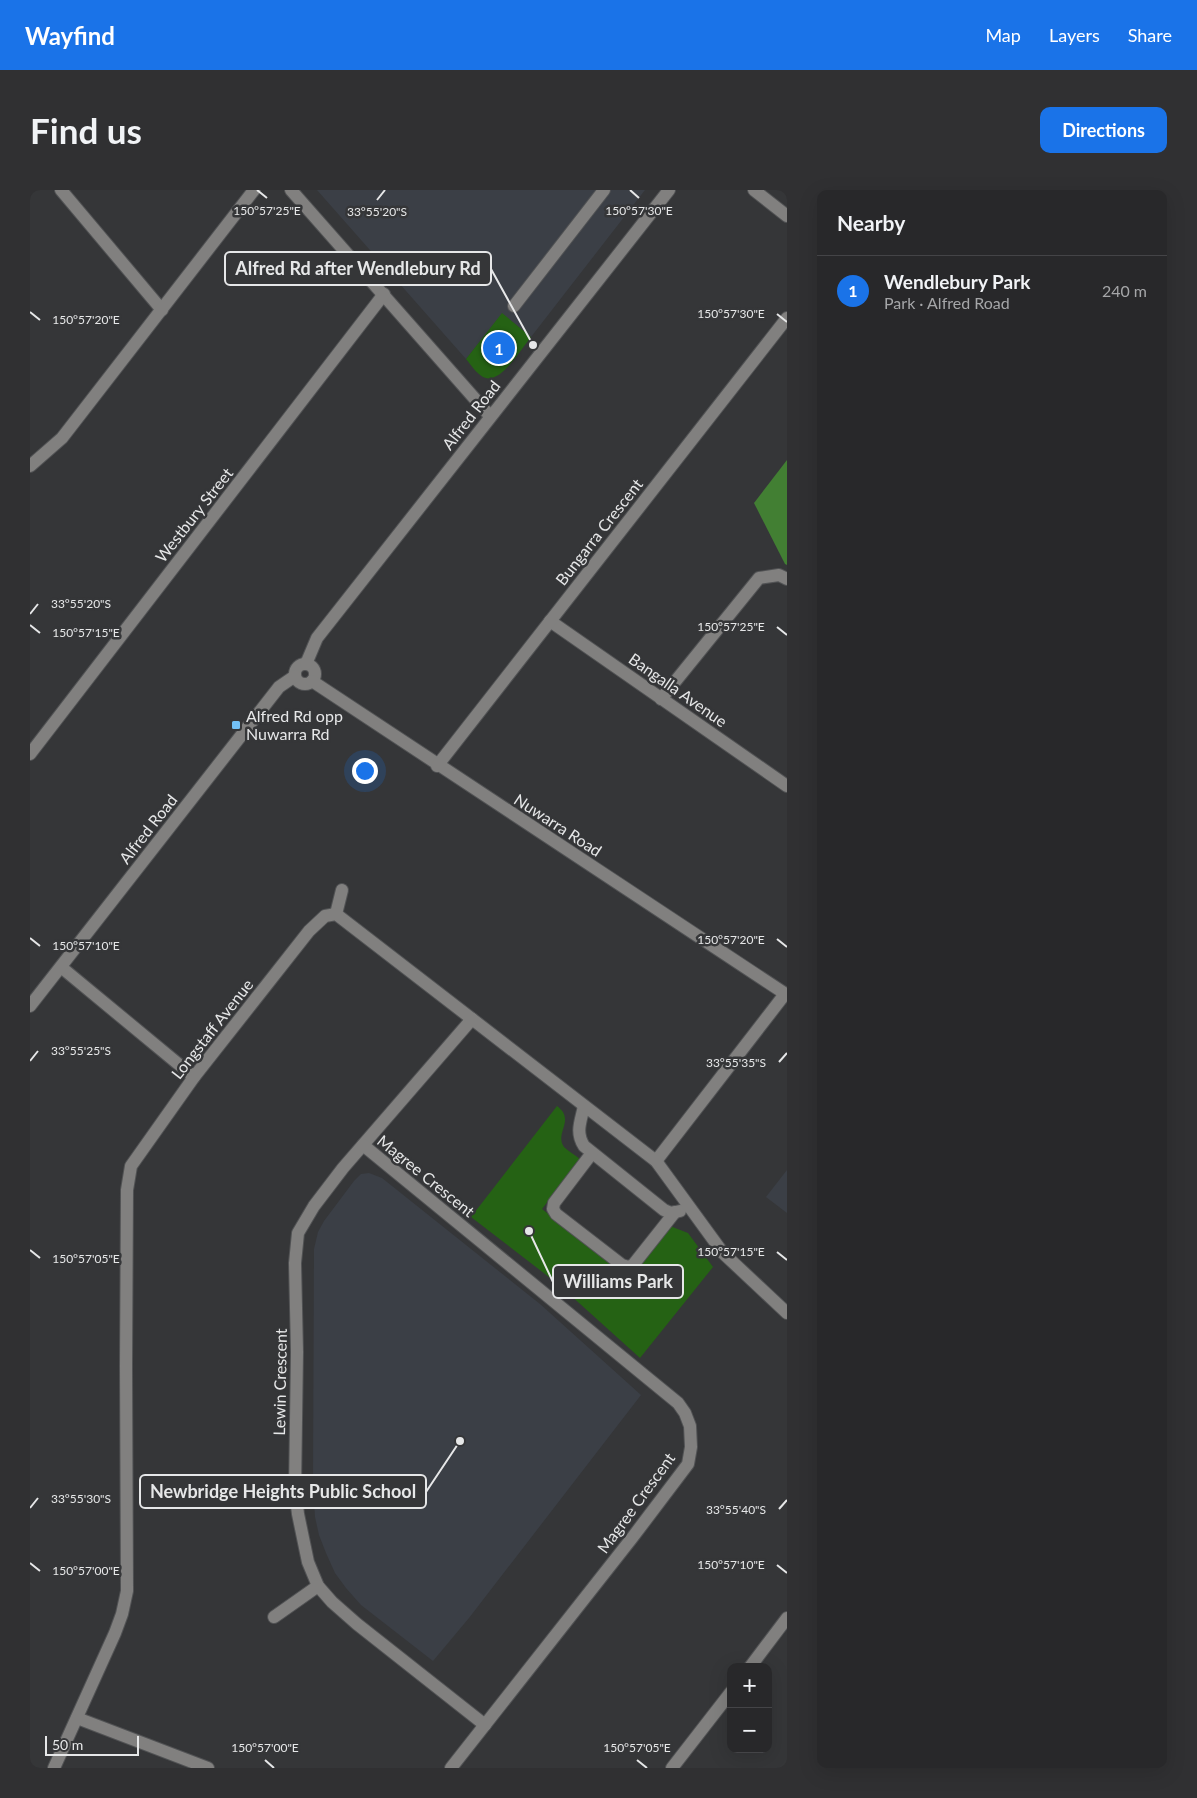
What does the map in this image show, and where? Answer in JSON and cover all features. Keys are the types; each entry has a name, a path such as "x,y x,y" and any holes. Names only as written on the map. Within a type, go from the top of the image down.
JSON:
{"street":[{"path":"61,190 162,310"},
{"path":"30,466 62,438 254,190"},
{"path":"291,190 490,416"},
{"path":"514,306 604,190"},
{"name":"Alfred Road","path":"306,664 317,638 669,190"},
{"path":"754,190 787,216"},
{"name":"Westbury Street","path":"30,754 384,294"},
{"name":"Bungarra Crescent","path":"438,766 787,318"},
{"path":"661,699 759,578 779,575 787,579"},
{"name":"Bangalla Avenue","path":"550,621 787,786"},
{"path":"306,664 312,667 315,672 312,682 303,684 298,682 295,676 297,667 306,664"},
{"name":"Alfred Road","path":"30,1006 279,687 295,676"},
{"name":"Nuwarra Road","path":"312,682 786,995"},
{"path":"342,890 336,914 656,1161 723,1253 787,1313"},
{"name":"Longstaff Avenue","path":"54,1768 115,1633 122,1614 127,1591 127,1190 130,1166 194,1078 309,931 325,916 336,914"},
{"path":"61,967 194,1078"},
{"path":"656,1161 786,995"},
{"name":"Lewin Crescent","path":"472,1019 363,1145 314,1206 298,1233 295,1263 297,1352 295,1489 308,1562 318,1586 332,1602 357,1624 485,1724"},
{"path":"584,1106 579,1130 579,1139 584,1146 664,1210 672,1213 690,1208"},
{"name":"Magree Crescent","path":"363,1145 678,1403 685,1413 690,1426 688,1464 451,1768"},
{"path":"592,1153 554,1203 552,1209 622,1265 628,1267 633,1265 675,1212"},
{"path":"274,1616 318,1586"},
{"path":"753,1663 787,1618"},
{"path":"672,1768 727,1697"},
{"path":"76,1718 208,1768"}],"shaded area":[{"path":"317,190 645,190 531,337 502,314 466,359"},
{"path":"787,1170 787,1213 766,1197"},
{"path":"369,1173 382,1178 540,1304 641,1395 469,1618 433,1661 361,1605 346,1588 335,1573 326,1553 315,1517 313,1487 314,1249 318,1232 324,1221 354,1181 361,1174"}],"green space":[{"path":"502,313 531,337 510,365 503,371 490,378 483,377 466,359"},
{"path":"787,460 787,565 754,503"},
{"path":"557,1106 565,1116 561,1137 564,1147 580,1159 542,1209 626,1274 631,1275 635,1272 670,1226 688,1233 713,1267 640,1358 558,1284 471,1217"}],"place":[{"name":"Alfred Rd after Wendlebury Rd","path":"533,345"},
{"name":"Wendlebury Park","path":"499,348"},
{"name":"Alfred Rd opp Nuwarra Rd","path":"236,725"},
{"name":"Williams Park","path":"529,1231"},
{"name":"Newbridge Heights Public School","path":"460,1441"}]}
